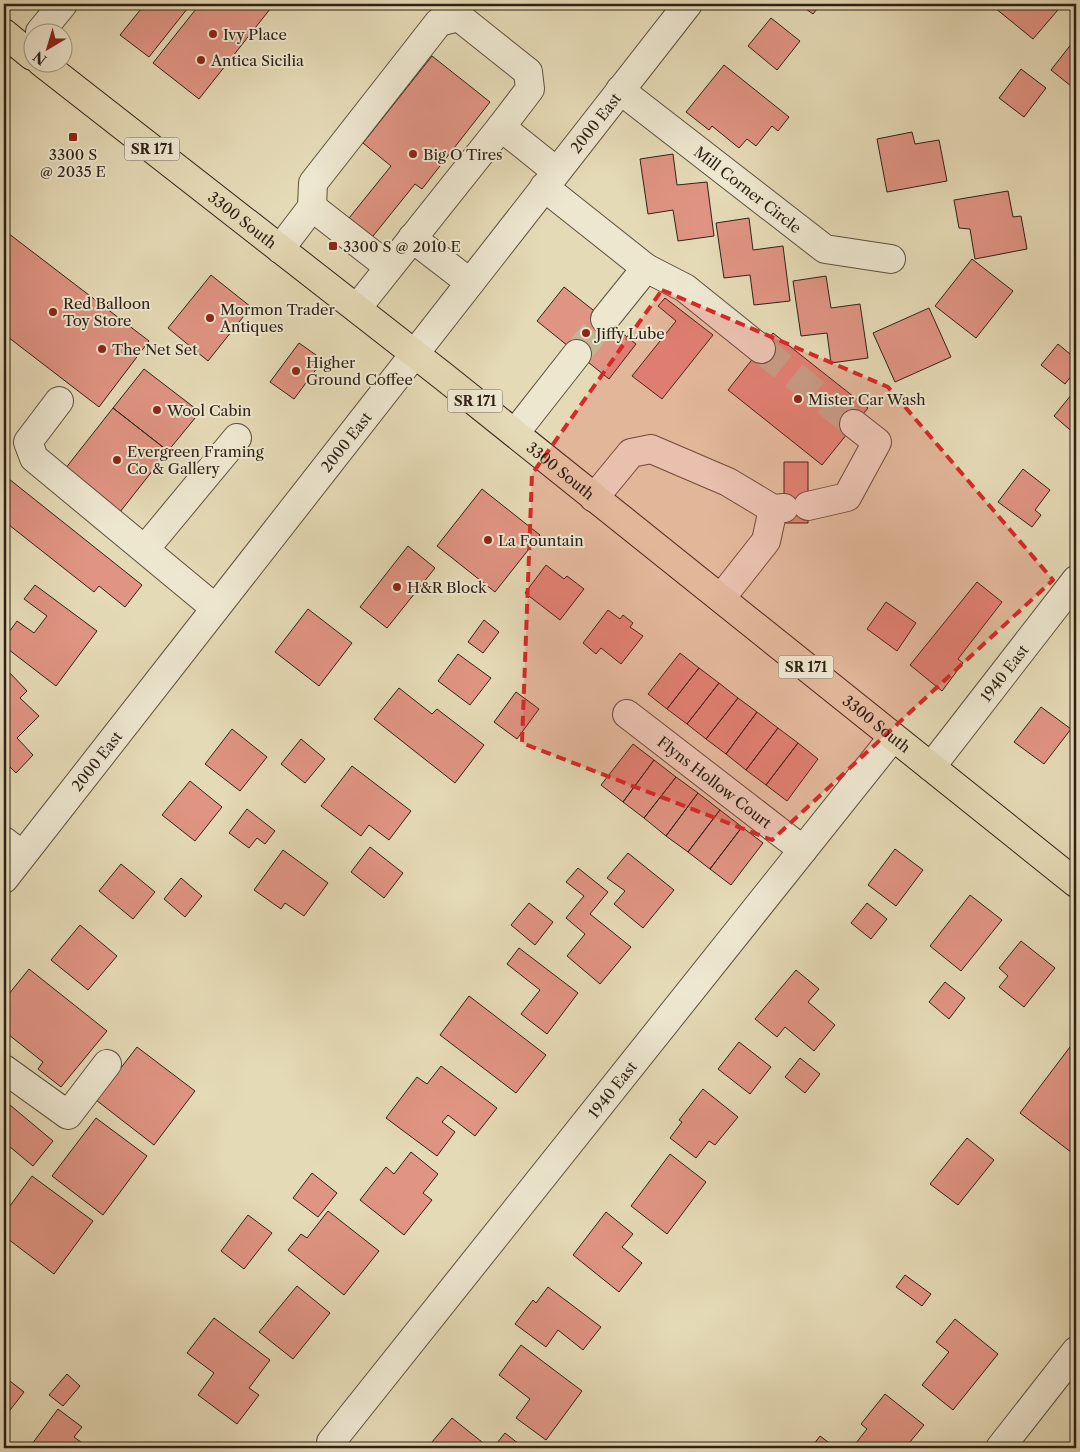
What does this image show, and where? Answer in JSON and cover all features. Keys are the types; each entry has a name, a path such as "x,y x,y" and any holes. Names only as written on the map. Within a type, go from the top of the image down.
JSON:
{"main road":[{"name":"3300 South","path":"4,33 22,42"},
{"name":"3300 South","path":"63,72 280,249 414,353 1076,883"}],"street":[{"path":"52,22 63,4"},
{"name":"2000 East","path":"4,879 13,848 215,608 688,4"},
{"path":"280,249 312,207 313,183 439,22 459,17 528,72 530,89 357,308"},
{"name":"Mill Corner Circle","path":"620,90 825,249 891,259"},
{"path":"501,127 550,179 646,268 685,288 761,349"},
{"path":"312,207 388,267"},
{"path":"412,238 469,282"},
{"path":"605,319 646,268"},
{"path":"515,434 577,354"},
{"path":"59,401 28,442 34,458 215,608"},
{"path":"594,498 631,453 651,449 788,508 846,497 872,455 877,442 854,424"},
{"path":"145,549 237,438"},
{"path":"721,598 766,541 788,508"},
{"name":"1940 East","path":"931,766 1076,580"},
{"name":"Flyns Hollow Court","path":"627,714 803,850"},
{"name":"1940 East","path":"330,1442 893,736"},
{"path":"4,1069 68,1116 107,1064"},
{"path":"1000,1448 1076,1351"}],"highlighted area":[{"path":"662,290 888,387 1053,580 772,840 522,743 532,474"}],"building":[{"path":"145,4 191,4 149,57 120,35"},
{"name":"Ivy Place","path":"200,4 274,4 199,99 153,63"},
{"path":"799,4 821,4 813,14"},
{"path":"998,4 1063,4 1033,39 995,8"},
{"path":"771,18 800,41 777,70 748,46"},
{"path":"1076,38 1076,90 1051,70"},
{"name":"Big O Tires","path":"432,56 490,102 422,189 415,184 369,241 345,223 391,166 363,143"},
{"path":"724,65 789,117 778,131 772,126 756,146 747,139 739,148 712,126 709,130 686,112"},
{"path":"1021,69 1046,88 1024,117 999,98"},
{"path":"912,132 915,144 939,140 947,181 887,192 877,139"},
{"path":"673,154 677,185 707,182 714,236 678,241 673,210 648,214 640,159"},
{"path":"1008,191 1013,217 1021,216 1027,249 975,259 970,229 959,228 954,200"},
{"path":"749,218 753,250 783,246 790,301 754,305 750,275 724,278 716,223"},
{"path":"4,230 149,341 99,407 4,334"},
{"path":"972,259 1013,291 976,338 935,306"},
{"name":"Mormon Trader Antiques","path":"211,275 251,307 208,361 168,328"},
{"path":"826,276 831,308 860,304 868,358 831,363 827,333 801,336 793,281"},
{"name":"Jiffy Lube","path":"564,287 636,344 609,379 537,321"},
{"path":"665,298 713,335 662,399 632,376 676,321 658,306"},
{"path":"929,308 951,357 895,382 873,333"},
{"name":"Mister Car Wash","path":"773,333 868,408 822,465 728,390"},
{"name":"Higher Ground Coffee","path":"299,343 323,360 294,399 270,382"},
{"path":"1058,344 1076,359 1076,370 1065,384 1041,365"},
{"name":"Wool Cabin","path":"144,369 200,412 168,451 113,408"},
{"path":"1076,389 1076,435 1054,416"},
{"name":"Evergreen Framing Co & Gallery","path":"113,408 168,451 120,512 65,469"},
{"path":"784,462 808,462 808,523 784,523"},
{"path":"1023,469 1050,490 1035,510 1041,515 1032,527 998,502"},
{"path":"4,475 142,585 125,607 99,586 94,592 4,521"},
{"name":"La Fountain","path":"482,489 540,535 495,592 437,546"},
{"name":"H&R Block","path":"408,546 435,568 387,628 360,607"},
{"path":"546,565 564,579 567,576 584,589 560,620 525,593"},
{"path":"977,582 1002,602 958,659 963,663 942,691 910,665"},
{"path":"35,585 97,631 56,686 4,646 4,639 17,621 34,633 47,616 24,599"},
{"path":"886,602 916,623 897,651 867,629"},
{"path":"308,609 352,643 319,686 275,652"},
{"path":"608,610 620,619 623,615 633,623 630,627 643,636 621,664 601,648 596,654 583,643"},
{"path":"484,620 499,632 483,653 468,642"},
{"path":"680,653 699,668 667,709 648,694"},
{"path":"458,654 491,678 470,705 438,681"},
{"path":"699,668 719,683 687,724 667,709"},
{"path":"9,672 27,691 20,698 39,716 17,738 33,755 16,773 4,761 4,677"},
{"path":"719,683 738,698 706,739 687,724"},
{"path":"399,688 432,714 437,709 484,745 455,783 374,719"},
{"path":"516,692 539,709 517,739 494,722"},
{"path":"738,698 757,712 726,754 706,739"},
{"path":"1041,707 1071,729 1044,764 1014,742"},
{"path":"757,712 778,728 746,770 726,754"},
{"path":"778,728 798,743 766,785 746,770"},
{"path":"232,729 267,757 240,791 205,764"},
{"path":"301,739 325,759 305,783 281,764"},
{"path":"798,743 818,759 787,801 766,785"},
{"path":"633,744 654,760 623,802 601,785"},
{"path":"654,760 676,777 644,818 623,802"},
{"path":"352,766 411,811 389,840 369,825 361,836 321,806"},
{"path":"676,777 698,793 666,836 644,818"},
{"path":"190,781 222,807 195,841 162,815"},
{"path":"698,793 720,810 688,852 666,836"},
{"path":"247,809 275,831 265,844 257,838 249,848 229,833"},
{"path":"720,810 742,827 710,869 688,852"},
{"path":"742,827 763,843 731,885 710,869"},
{"path":"370,847 403,873 384,898 351,872"},
{"path":"895,849 923,870 896,906 868,885"},
{"path":"283,850 328,883 304,916 285,903 281,909 254,890"},
{"path":"628,853 674,890 643,928 614,904 625,891 607,878"},
{"path":"121,864 155,892 133,919 99,891"},
{"path":"578,868 608,892 590,914 631,947 600,984 567,956 585,934 566,918 584,896 566,882"},
{"path":"181,878 202,896 185,917 164,899"},
{"path":"970,895 1002,920 961,971 930,946"},
{"path":"529,903 553,922 535,945 511,925"},
{"path":"867,903 887,919 871,939 851,923"},
{"path":"80,925 117,956 88,990 51,960"},
{"path":"1021,941 1055,968 1024,1007 999,987 1008,976 999,968"},
{"path":"519,948 578,993 547,1034 521,1014 540,990 507,964"},
{"path":"29,969 107,1031 61,1087 38,1069 43,1062 4,1031 4,1000"},
{"path":"796,970 819,989 808,1002 835,1025 814,1051 785,1027 777,1037 755,1019"},
{"path":"945,982 965,998 949,1019 929,1002"},
{"path":"469,996 546,1055 516,1093 440,1035"},
{"path":"1076,1039 1076,1156 1020,1113"},
{"path":"739,1042 771,1067 750,1094 718,1069"},
{"path":"137,1047 195,1091 154,1145 96,1100"},
{"path":"800,1058 820,1074 805,1093 785,1077"},
{"path":"441,1066 497,1108 475,1136 448,1115 442,1122 455,1132 437,1156 386,1118 417,1077 427,1084"},
{"path":"703,1089 738,1117 715,1145 709,1141 696,1158 670,1138 682,1122 679,1120"},
{"path":"4,1100 53,1141 33,1166 4,1142"},
{"path":"96,1118 147,1156 103,1215 52,1176"},
{"path":"967,1138 994,1160 958,1205 930,1184"},
{"path":"411,1152 438,1174 423,1193 432,1200 404,1235 360,1200 386,1167 394,1174"},
{"path":"670,1154 706,1182 667,1234 631,1206"},
{"path":"312,1173 337,1193 318,1217 293,1198"},
{"path":"32,1176 93,1221 54,1274 4,1236 4,1214"},
{"path":"328,1211 379,1251 344,1295 288,1250 301,1234 307,1238"},
{"path":"606,1212 633,1234 622,1247 642,1263 619,1292 573,1255"},
{"path":"248,1215 272,1233 244,1269 221,1251"},
{"path":"905,1275 931,1294 922,1306 896,1287"},
{"path":"297,1286 330,1313 293,1359 259,1332"},
{"path":"548,1287 601,1327 583,1350 558,1330 546,1347 515,1324 533,1300 536,1303"},
{"path":"214,1318 270,1360 249,1388 259,1395 237,1424 198,1395 214,1373 187,1353"},
{"path":"955,1319 998,1354 953,1410 922,1385 949,1352 936,1342"},
{"path":"521,1345 582,1391 546,1440 516,1418 530,1399 499,1375"},
{"path":"67,1374 80,1386 63,1406 49,1395"},
{"path":"6,1378 24,1392 4,1418 4,1381"},
{"path":"885,1394 924,1425 905,1448 852,1448 867,1429 861,1424"},
{"path":"58,1409 82,1427 74,1437 89,1448 29,1448"},
{"path":"452,1418 482,1442 477,1448 427,1448"},
{"path":"505,1433 524,1448 493,1448"},
{"path":"820,1436 836,1448 811,1448"}],"tunnel":[{"path":"577,354 605,319"},
{"path":"761,349 854,424"}],"place":[{"name":"Ivy Place","path":"213,34"},
{"name":"Antica Sicilia","path":"201,60"},
{"name":"3300 S @ 2035 E","path":"73,137"},
{"name":"Big O Tires","path":"413,154"},
{"name":"3300 S @ 2010 E","path":"333,246"},
{"name":"Red Balloon Toy Store","path":"53,312"},
{"name":"Mormon Trader Antiques","path":"210,318"},
{"name":"Jiffy Lube","path":"586,333"},
{"name":"The Net Set","path":"102,349"},
{"name":"Higher Ground Coffee","path":"296,371"},
{"name":"Mister Car Wash","path":"798,399"},
{"name":"Wool Cabin","path":"157,410"},
{"name":"Evergreen Framing Co & Gallery","path":"117,460"},
{"name":"La Fountain","path":"488,540"},
{"name":"H&R Block","path":"397,587"}]}
